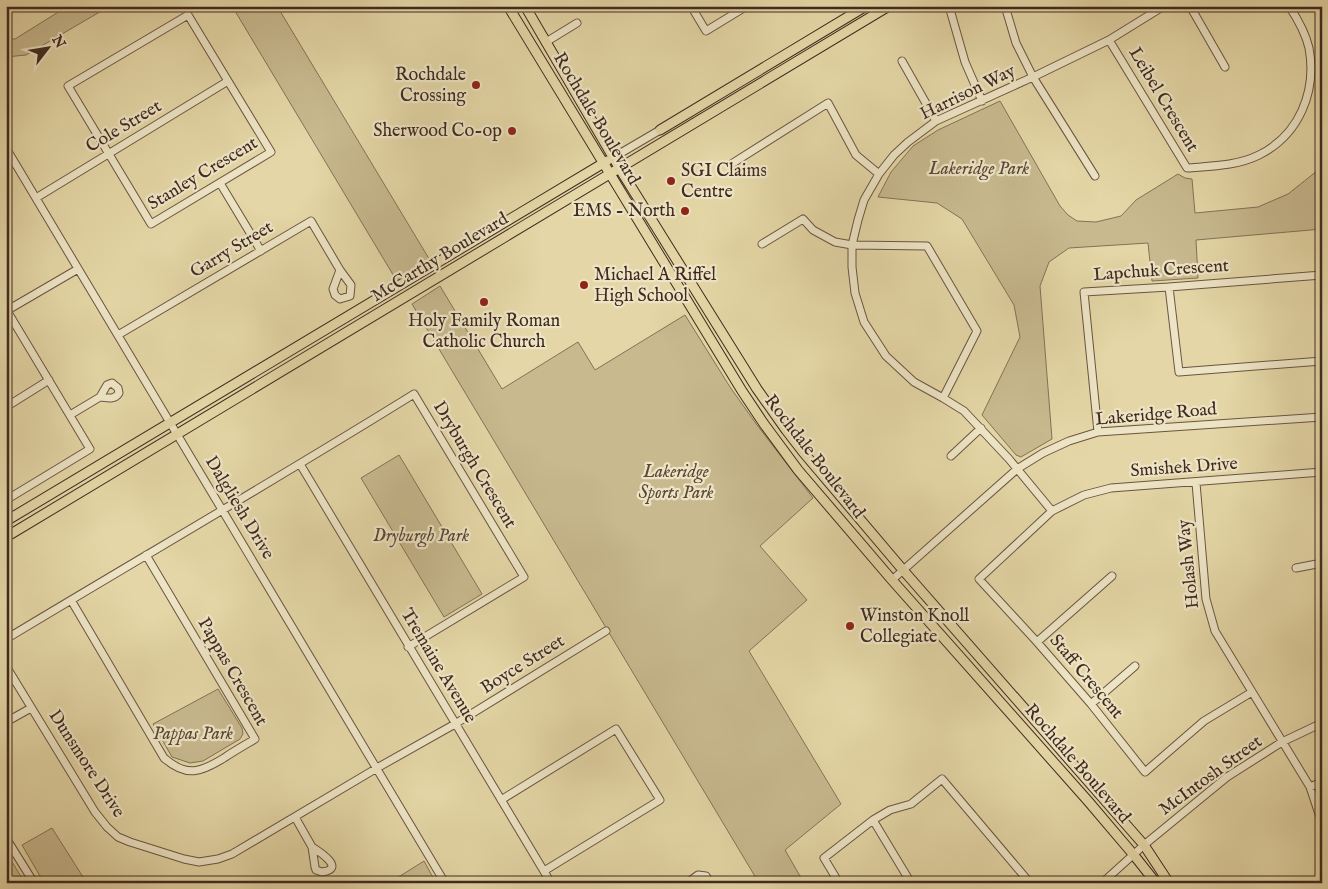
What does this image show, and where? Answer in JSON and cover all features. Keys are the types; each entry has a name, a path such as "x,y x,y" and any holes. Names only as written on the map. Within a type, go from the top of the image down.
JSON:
{"main road":[{"name":"Rochdale Boulevard","path":"508,6 742,391 764,424 798,470 1133,854 1156,883"},
{"name":"Rochdale Boulevard","path":"525,6 620,169 757,389 786,430 903,570 1144,845 1169,883"},
{"name":"McCarthy Boulevard","path":"660,130 866,6"},
{"name":"McCarthy Boulevard","path":"6,537 889,6"},
{"name":"McCarthy Boulevard","path":"6,521 614,157"}],"street":[{"path":"692,6 706,31 747,6"},
{"path":"949,6 965,62 982,101"},
{"path":"1005,6 1016,43 1033,77 1095,176"},
{"name":"Harrison Way","path":"1052,511 981,428 964,411 914,382 886,356 864,322 855,293 852,245 864,200 879,174 894,155 908,142 936,122 1109,40 1164,6"},
{"path":"1190,6 1225,67"},
{"name":"Leibel Crescent","path":"1109,40 1187,168 1228,165 1258,156 1275,145 1291,130 1306,104 1312,73 1309,47 1289,6"},
{"path":"108,153 68,86 188,15 228,81"},
{"path":"546,42 576,23"},
{"path":"902,61 936,122"},
{"name":"Cole Street","path":"36,198 228,81"},
{"name":"Stanley Crescent","path":"108,153 151,224 220,183 271,152 228,81"},
{"path":"733,163 828,103 856,155 879,174"},
{"name":"McCarthy Boulevard","path":"614,157 660,130"},
{"name":"Dalgliesh Drive","path":"6,148 445,883"},
{"path":"220,183 261,250"},
{"path":"762,244 803,219 813,230 835,242 852,245 927,246 978,330 944,398"},
{"name":"Garry Street","path":"118,335 311,220 340,270"},
{"path":"6,500 90,449 7,310 78,269"},
{"name":"Lapchuk Crescent","path":"1098,432 1084,292 1322,275"},
{"path":"1168,287 1179,372 1322,361"},
{"path":"6,406 50,380"},
{"name":"Dryburgh Crescent","path":"222,510 414,394 524,577 408,646"},
{"path":"70,415 100,397"},
{"name":"Lakeridge Road","path":"892,580 1017,469 1043,453 1069,441 1098,432 1322,417"},
{"path":"951,456 981,428"},
{"name":"Tremaine Avenue","path":"300,464 551,883"},
{"name":"Smishek Drive","path":"1052,511 1084,495 1111,488 1322,472"},
{"name":"Holash Way","path":"1196,483 1206,599 1215,631 1310,787 1322,823"},
{"path":"6,639 222,510"},
{"name":"Staff Crescent","path":"1052,511 979,579 1091,704 1145,772 1204,721 1252,692"},
{"name":"Pappas Crescent","path":"71,600 164,758 174,766 186,770 197,771 206,769 255,739 146,555"},
{"path":"1296,568 1322,563"},
{"path":"1037,642 1112,576"},
{"name":"Boyce Street","path":"377,768 455,724 606,631"},
{"name":"Dunsmore Drive","path":"6,666 95,812 107,827 118,836 130,842 184,859 199,862 218,859 232,854 377,768"},
{"path":"1091,704 1136,666"},
{"path":"6,722 31,708"},
{"name":"McIntosh Street","path":"1102,883 1133,854 1227,777 1282,742 1322,723"},
{"path":"501,800 616,729 660,800 544,871"},
{"path":"839,883 824,858 873,820 890,810 911,804 942,779 1030,883"},
{"path":"1310,787 1322,782"},
{"path":"295,817 312,847"},
{"path":"873,820 911,883"},
{"path":"6,838 34,883"},
{"path":"687,883 698,875 706,876 710,883"}],"green space":[{"path":"68,6 110,6 26,55 6,57 6,39 15,39"},
{"path":"232,6 277,6 431,262 398,283"},
{"name":"Lakeridge Park","path":"1000,101 1060,206 1077,221 1096,222 1121,216 1136,200 1178,174 1192,179 1195,213 1258,207 1288,194 1322,167 1322,229 1196,240 1198,278 1152,281 1148,243 1069,248 1049,262 1040,286 1052,439 1021,457 1016,455 982,415 1020,337 1014,305 962,219 937,203 878,197 891,172 913,146 938,130"},
{"name":"Lakeridge Sports Park","path":"440,286 502,389 578,342 595,370 685,315 730,387 813,498 760,546 807,600 749,651 841,804 785,850 804,883 759,883 412,304"},
{"name":"Dryburgh Park","path":"399,455 482,594 444,617 361,478"},
{"name":"Pappas Park","path":"218,689 242,728 243,734 240,739 203,761 190,763 172,757 153,724"},
{"path":"52,828 83,877 103,883 44,883 22,845"},
{"path":"6,852 25,883 6,883"},
{"path":"424,861 436,883 389,883"}],"place":[{"name":"Rochdale Crossing","path":"476,85"},
{"name":"Sherwood Co-op","path":"512,131"},
{"name":"SGI Claims Centre","path":"671,181"},
{"name":"EMS - North","path":"685,211"},
{"name":"Michael A Riffel High School","path":"584,285"},
{"name":"Holy Family Roman Catholic Church","path":"484,302"},
{"name":"Winston Knoll Collegiate","path":"850,626"}]}
